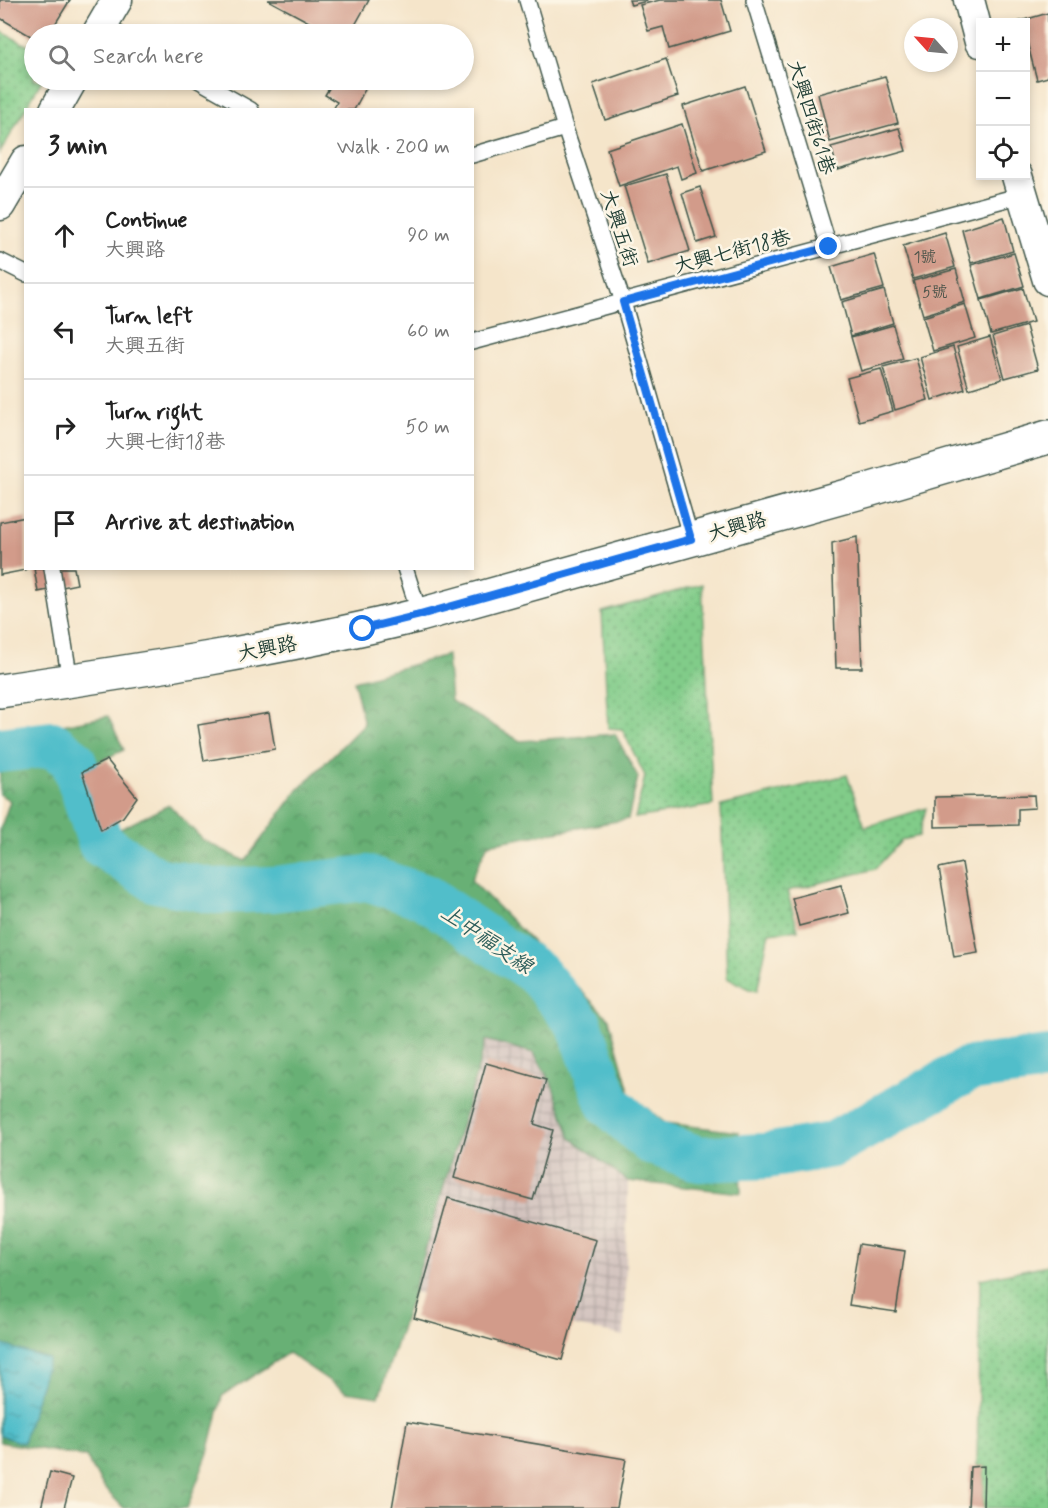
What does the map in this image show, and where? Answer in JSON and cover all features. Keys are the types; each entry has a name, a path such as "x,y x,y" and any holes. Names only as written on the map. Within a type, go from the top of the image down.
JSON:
{"street":[{"path":"109,24 117,0"},
{"path":"973,1 976,18"},
{"path":"56,108 66,90"},
{"path":"0,205 24,163"},
{"path":"1020,185 1048,280"},
{"name":"大興路","path":"0,691 230,656 363,629 420,615 1048,437"}],"lane":[{"name":"大興五街","path":"527,0 565,128 623,302 691,539"},
{"name":"大興四街61巷","path":"754,0 829,247"},
{"path":"216,90 247,108"},
{"path":"474,154 565,128"},
{"name":"大興七街18巷","path":"474,341 829,247 1020,185"},
{"path":"0,261 24,273"},
{"path":"52,570 70,681"},
{"path":"406,570 420,615"}],"shaded area":[{"path":"486,1040 534,1053 552,1084 571,1138 628,1181 624,1336 413,1292"}],"green space":[{"path":"0,31 24,44 24,90 36,90 0,153"},
{"path":"702,584 713,805 635,818 645,776 622,729 608,728 602,612"},
{"path":"447,655 451,701 520,741 615,734 638,777 628,819 488,844 471,880 609,1019 630,1094 665,1123 739,1132 741,1193 628,1181 571,1138 552,1084 534,1053 486,1040 413,1292 379,1397 346,1392 288,1353 222,1396 208,1453 187,1508 124,1508 105,1489 86,1457 0,1442 0,830 10,801 0,794 0,737 108,716 124,750 68,776 92,843 169,805 203,840 245,861 298,790 364,724 354,681"},
{"path":"847,775 865,827 926,808 919,836 902,840 875,869 787,891 798,930 769,933 757,991 727,978 721,806"},
{"path":"1048,1265 1048,1508 983,1508 984,1466 977,1466 980,1279"}],"water":[{"path":"0,1344 49,1359 23,1443 0,1436"}],"building":[{"path":"0,0 70,0 55,24 24,24 24,32 0,18"},
{"path":"268,0 369,0 356,24 312,24"},
{"path":"629,0 647,0 647,1 631,5"},
{"path":"660,0 721,0 730,31 669,49 663,27 648,31 640,5"},
{"path":"1048,13 1048,77 1037,80 1030,53 1030,18"},
{"path":"666,59 678,96 605,120 593,84"},
{"path":"885,76 898,123 830,142 818,94"},
{"path":"745,86 766,151 703,171 683,106"},
{"path":"328,90 365,90 355,108 334,108 337,102 325,95"},
{"path":"682,124 697,173 681,179 677,166 619,186 607,149"},
{"path":"899,128 906,151 838,170 831,147"},
{"path":"666,174 690,251 648,264 624,186"},
{"path":"700,187 716,237 697,243 682,193"},
{"path":"1004,217 1013,251 971,263 962,230"},
{"path":"945,233 955,267 913,279 903,246"},
{"path":"1014,253 1024,286 981,299 971,265"},
{"path":"874,254 884,288 841,300 831,267"},
{"path":"956,269 965,302 923,315 913,281"},
{"path":"1023,288 1033,322 991,334 981,300"},
{"path":"884,290 893,323 851,336 842,302"},
{"path":"965,304 975,338 933,351 923,317"},
{"path":"893,325 903,359 861,371 851,337"},
{"path":"1026,326 1038,369 1005,378 993,336"},
{"path":"990,337 1002,379 969,389 957,347"},
{"path":"953,347 965,389 932,400 920,357"},
{"path":"916,358 928,400 895,410 883,367"},
{"path":"881,369 893,411 859,421 847,378"},
{"path":"24,517 24,570 26,570 0,575 0,522"},
{"path":"857,537 862,668 836,668 832,543"},
{"path":"34,570 74,570 77,584 38,592"},
{"path":"269,713 275,749 204,761 198,725"},
{"path":"107,760 137,797 123,817 101,830 82,772"},
{"path":"1034,795 1035,808 1018,809 1018,825 935,827 935,797"},
{"path":"962,863 978,953 954,957 939,868"},
{"path":"841,885 849,913 799,926 792,898"},
{"path":"486,1063 546,1080 534,1124 553,1130 533,1200 454,1178"},
{"path":"448,1198 596,1240 562,1360 414,1318"},
{"path":"859,1244 905,1251 896,1312 849,1305"},
{"path":"407,1422 626,1459 617,1508 392,1508"},
{"path":"984,1466 983,1508 968,1508 970,1467"},
{"path":"50,1472 72,1478 64,1508 41,1508"}],"waterway":[{"name":"上中福支線","path":"0,750 52,744 73,760 101,844 156,880 214,891 274,889 367,878 425,897 537,973 579,1024 608,1103 650,1141 699,1159 766,1156 832,1145 969,1069 1048,1059"}],"route":[{"path":"363,629 691,539 623,302 829,247"}]}
